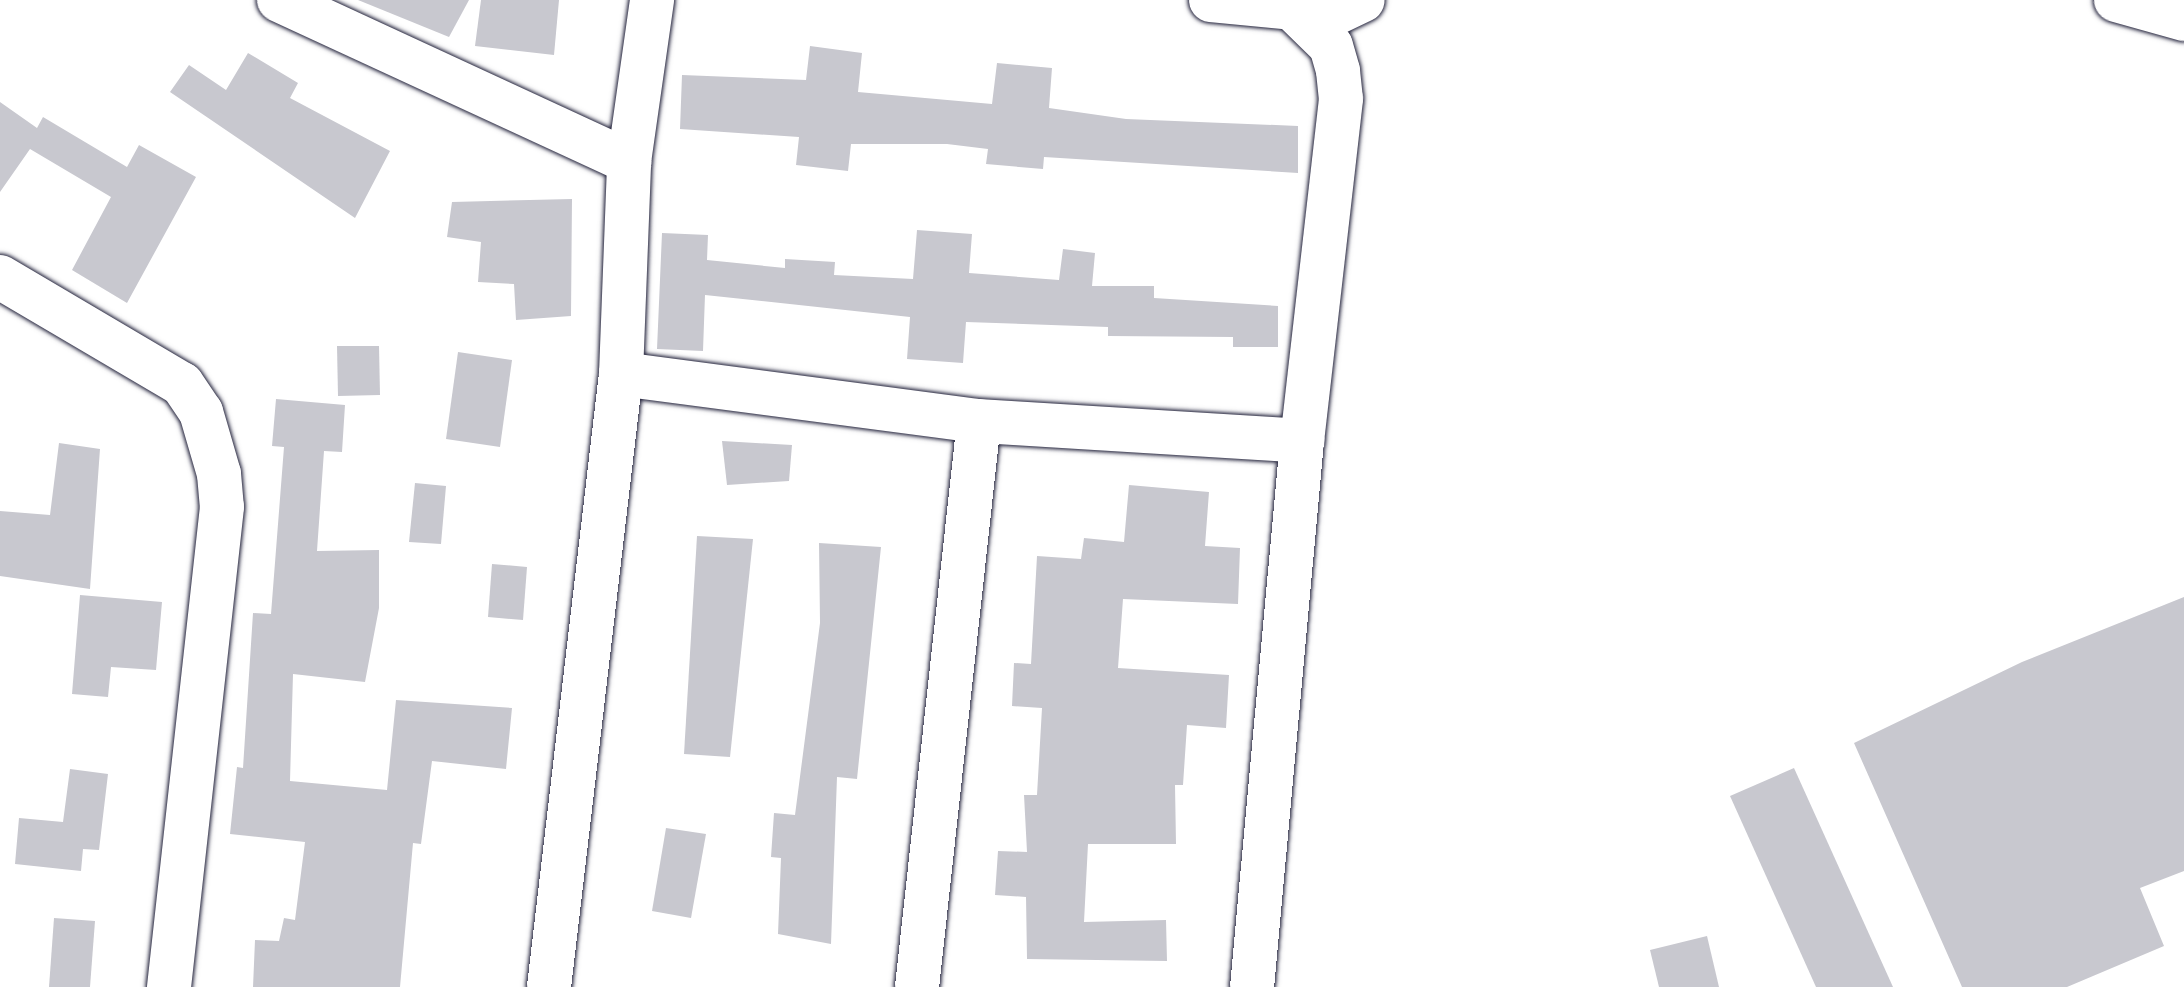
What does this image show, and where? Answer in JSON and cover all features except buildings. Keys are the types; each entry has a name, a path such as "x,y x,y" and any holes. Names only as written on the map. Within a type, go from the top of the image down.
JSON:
{"street":[{"path":"279,0 629,162"},
{"path":"549,987 621,374 629,162 652,0"},
{"path":"1211,0 1292,8 1313,24 1331,46 1341,99 1302,441 1252,987"},
{"path":"1313,24 1363,0"},
{"path":"2116,0 2184,19"},
{"path":"0,277 182,384 201,412 215,459 222,507 169,987"},
{"path":"621,374 979,421 1302,441"},
{"path":"917,987 979,421"}]}
